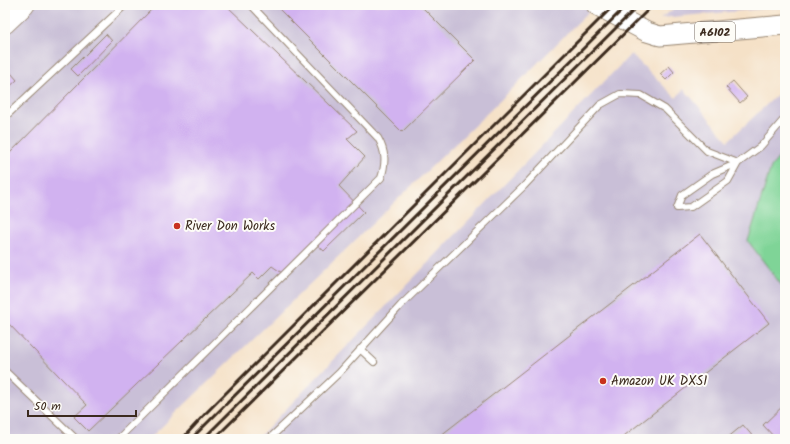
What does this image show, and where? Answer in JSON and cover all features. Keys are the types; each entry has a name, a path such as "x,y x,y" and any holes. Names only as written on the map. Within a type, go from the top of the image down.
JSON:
{"main road":[{"path":"5,24 25,5"},
{"name":"A6102","path":"596,5 647,32 660,36 785,26"}],"lane":[{"path":"5,117 125,5"},
{"path":"118,439 381,178 385,166 384,149 378,138 251,5"},
{"path":"269,439 339,373 401,305 524,186 600,105 620,94 641,95 665,109 707,151 738,163"},
{"path":"738,163 728,181 691,207 677,208 682,195 712,174 738,163 761,146 785,118"},
{"path":"360,349 374,362"},
{"path":"5,371 76,439"},
{"path":"275,434 280,439"}],"shaded area":[{"path":"5,5 595,5 509,92 149,439 5,439"},
{"path":"681,5 785,5 785,7 660,18"},
{"path":"631,54 676,98 684,89 728,141 779,93 785,78 785,150 771,167 748,241 785,290 785,439 257,439"}],"green space":[{"path":"785,150 785,290 748,241 771,167"}],"building":[{"name":"River Don Works","path":"156,5 226,5 357,131 347,139 365,157 339,186 364,212 324,251 313,241 282,273 272,266 259,279 253,273 88,431 74,417 87,405 6,321 5,322 5,158"},
{"path":"275,5 420,5 475,60 402,132"},
{"path":"106,34 112,41 78,76 71,69"},
{"path":"5,66 17,80 5,91"},
{"path":"669,66 674,72 666,80 660,74"},
{"path":"733,81 747,97 740,103 726,87"},
{"name":"Amazon UK DXS1","path":"700,234 769,323 620,439 436,439"},
{"path":"785,404 785,439 776,439 763,425"},
{"path":"743,425 755,439 726,439"}],"railway":[{"path":"182,439 206,413 614,5"},
{"path":"191,439 627,5"},
{"path":"203,439 639,5"},
{"path":"214,439 653,5"}],"place":[{"name":"River Don Works","path":"177,226"},
{"name":"Amazon UK DXS1","path":"603,381"}]}
